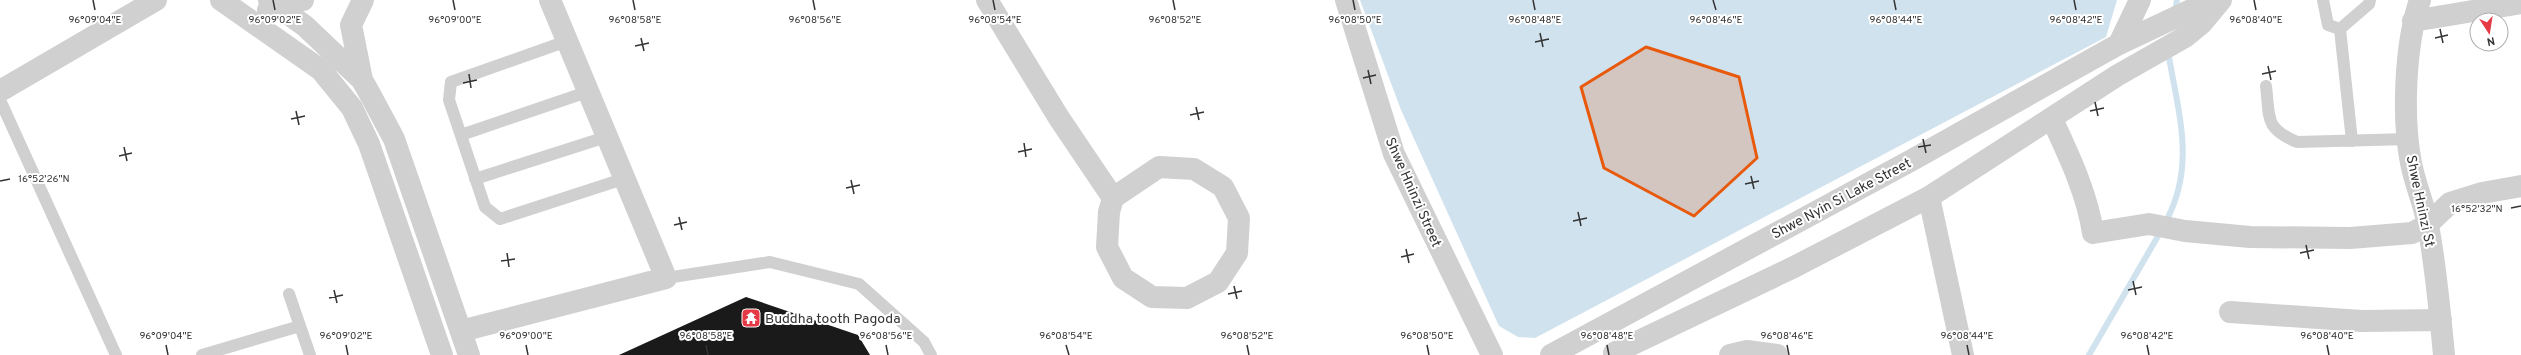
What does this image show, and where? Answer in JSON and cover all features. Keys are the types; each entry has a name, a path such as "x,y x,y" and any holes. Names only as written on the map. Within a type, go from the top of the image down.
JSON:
{"street":[{"path":"0,91 156,0"},
{"path":"221,0 252,20 321,70 352,108 369,144 442,355"},
{"path":"252,20 273,3 303,0"},
{"path":"363,0 350,25 362,80 394,139 469,355"},
{"path":"461,330 666,278 623,179 550,0"},
{"path":"987,0 1059,118 1113,198 1109,212 1107,247 1123,278 1152,297 1188,298 1218,282 1237,253 1239,218 1233,206 1223,187 1194,169 1159,167 1113,198"},
{"name":"Shwe Hninzi Street","path":"1346,0 1394,154 1492,355"},
{"path":"2119,44 2140,0"},
{"name":"Shwe Nyin Si Lake Street","path":"1551,355 1912,160 2119,44 2179,14 2212,0"},
{"path":"1616,355 1614,353 1794,267 1929,197 2158,51 2185,37 2202,23 2221,0"},
{"name":"Shwe Hninzi St","path":"2420,0 2413,21 2407,93 2409,139 2411,162 2428,224 2444,355"},
{"path":"273,3 305,26 362,80"},
{"path":"2413,21 2521,4"},
{"path":"2052,119 2082,189 2089,209 2093,233 2149,224 2185,231 2250,237 2350,238 2412,233 2428,224 2450,203 2482,193 2521,186"},
{"path":"1929,197 1963,355"},
{"path":"2230,312 2362,321 2440,320"},
{"path":"1730,355 1747,351 1777,355"}],"lane":[{"path":"2323,0 2328,25 2340,29"},
{"path":"2340,29 2369,4 2370,0"},
{"path":"2340,29 2352,141"},
{"path":"566,41 452,82 449,100 485,207 500,219 623,179"},
{"path":"2266,86 2271,125 2280,135 2298,142 2409,139"},
{"path":"461,135 587,92"},
{"path":"0,100 116,355"},
{"path":"475,179 606,137"},
{"path":"666,278 770,262 859,284 924,342 931,355"},
{"path":"289,294 310,355"},
{"path":"202,355 300,326"}],"highlighted area":[{"path":"1646,47 1739,77 1757,158 1694,216 1604,168 1581,87"}],"water":[{"path":"1360,0 2117,0 2106,37 1535,338 1518,337 1499,326 1401,110"}],"building":[{"name":"Buddha tooth Pagoda","path":"746,297 858,335 870,355 619,355"}],"waterway":[{"path":"2175,12 2177,0"},
{"path":"2165,223 2174,202 2180,182 2183,161 2180,121 2169,57 2170,51"},
{"path":"2089,355 2161,231"}],"place":[{"name":"Buddha tooth Pagoda","path":"751,318"}]}
